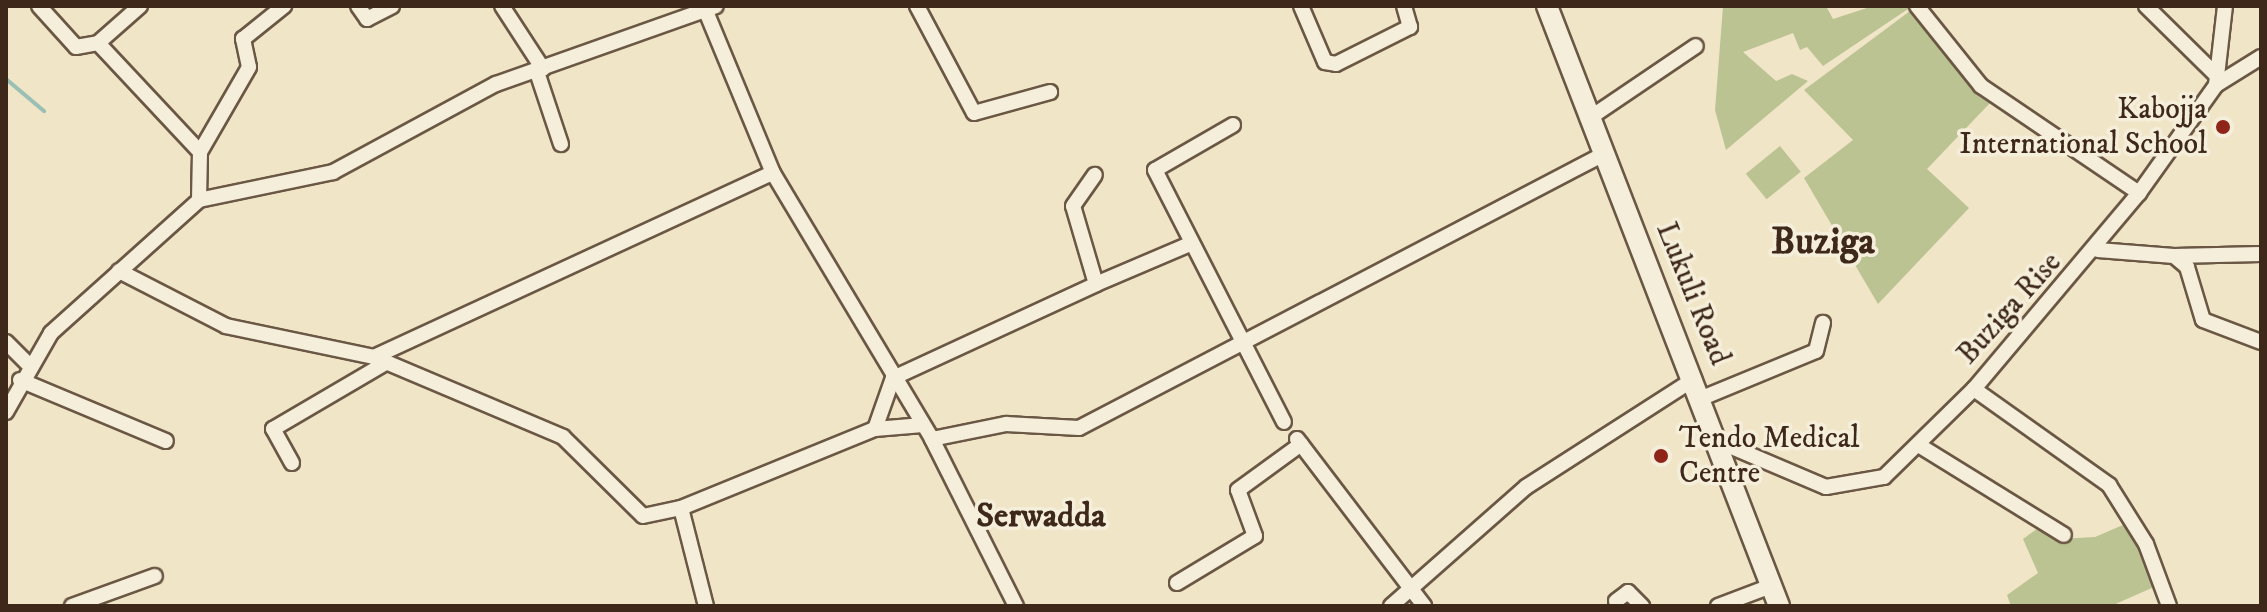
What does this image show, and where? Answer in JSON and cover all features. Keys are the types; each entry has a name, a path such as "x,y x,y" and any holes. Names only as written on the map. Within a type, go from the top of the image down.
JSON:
{"street":[{"path":"39,6 69,44 98,43 140,6"},
{"path":"199,200 200,152 246,77 243,39 284,6"},
{"path":"358,6 367,19 392,6"},
{"path":"502,6 540,70 561,144"},
{"path":"917,6 974,113 1050,92"},
{"path":"1301,6 1325,62 1336,64 1410,27 1404,6"},
{"name":"Lukuli Road","path":"1547,6 1602,155 1720,442 1779,606"},
{"path":"1917,6 1981,86 2139,193"},
{"path":"2146,6 2216,79 2261,57"},
{"name":"Buziga Rise","path":"1720,442 1845,488 1884,477 1920,446 2098,250 2139,193 2216,79 2225,6"},
{"path":"6,412 27,363 119,271 199,200 333,172 496,84 710,8 773,173 932,439 1016,606"},
{"path":"98,43 200,152"},
{"path":"1588,119 1696,46"},
{"path":"1233,125 1157,164 1192,243 1284,422"},
{"path":"932,439 1006,424 1079,428 1602,155"},
{"path":"292,463 273,429 381,360 773,173"},
{"path":"1095,175 1073,206 1096,284"},
{"path":"875,429 893,378 1192,243"},
{"path":"2098,250 2174,256 2261,254"},
{"path":"2174,256 2187,267 2203,320 2261,342"},
{"path":"119,271 250,334 381,360 574,442 643,516 681,508 875,429 923,425"},
{"path":"1391,606 1526,487 1698,389 1816,351 1823,323"},
{"path":"6,342 27,363"},
{"path":"20,380 166,441"},
{"path":"1974,389 2109,485 2146,544 2169,606"},
{"path":"1177,583 1255,536 1238,490 1299,442 1424,606"},
{"path":"1920,446 2064,535"},
{"path":"681,508 706,606"},
{"path":"72,606 155,576"},
{"path":"1718,606 1771,586"},
{"path":"1616,601 1628,592 1642,606"}],"green space":[{"path":"1723,6 1826,6 1833,19 1873,6 1911,7 1823,66 1807,47 1800,50 1793,33 1743,52 1776,81 1792,74 1808,81 1726,150 1715,110"},
{"path":"1910,11 1990,103 1927,169 1969,208 1878,304 1804,178 1853,140 1804,90"},
{"path":"1780,146 1801,172 1767,199 1746,174"},
{"path":"2130,522 2154,587 2111,606 2011,606 2007,595 2038,573 2023,539 2041,526 2059,539 2095,537"}],"waterway":[{"path":"6,79 44,111"}],"place":[{"name":"Kabojja International School","path":"2223,127"},
{"name":"Tendo Medical Centre","path":"1661,456"}],"district":[{"name":"Buziga","path":"1823,243"},
{"name":"Serwadda","path":"1041,517"}]}
